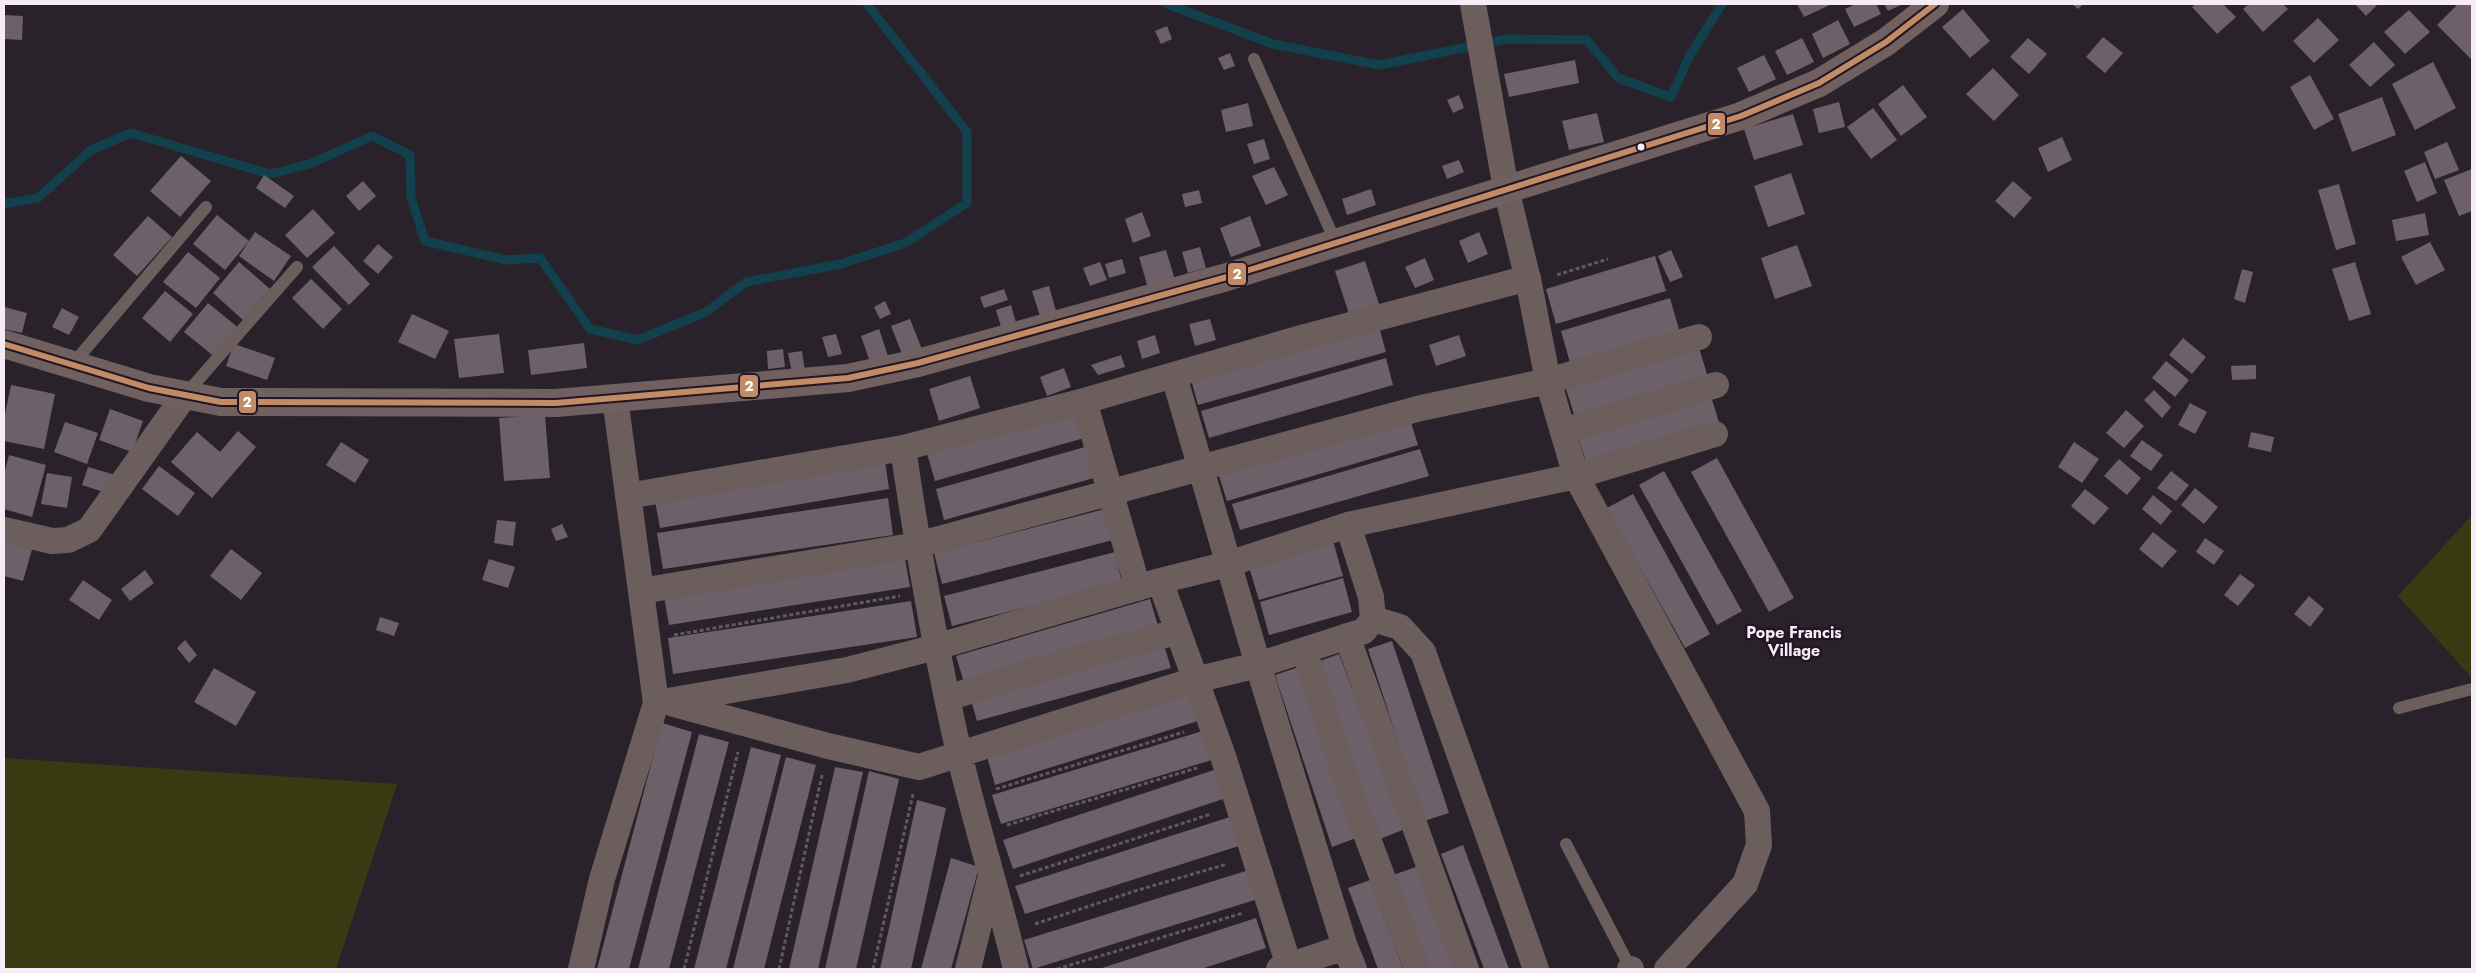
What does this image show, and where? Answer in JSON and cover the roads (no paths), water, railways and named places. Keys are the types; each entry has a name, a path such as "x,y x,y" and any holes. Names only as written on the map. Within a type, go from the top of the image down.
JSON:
{"street":[{"path":"4,344 149,388 221,402 556,403 848,378 918,363 1227,277 1740,116 1819,83 1886,42 1935,4"},
{"path":"1473,8 1506,189 1529,281 1548,381 1576,476 1757,811 1759,845 1745,884 1667,969"},
{"path":"628,496 903,448 1084,401 1301,338 1529,281"},
{"path":"640,591 917,545 1111,494 1420,408 1548,381 1699,337"},
{"path":"1084,401 1111,494 1149,584 1177,632 1224,759 1269,906 1284,968 1350,958 1258,665 1174,376"},
{"path":"1563,431 1716,385"},
{"path":"4,530 52,541 68,540 89,530 185,395"},
{"path":"581,969 602,879 660,702 647,640 615,398"},
{"path":"660,702 846,670 936,648 1149,584 1228,564 1348,525 1576,476 1715,434"},
{"path":"903,448 917,545 936,648 960,755 1016,969"},
{"path":"660,702 828,746 919,767 1195,680 1258,665 1364,631 1373,619 1371,597 1348,525"},
{"path":"1373,619 1400,627 1423,652 1536,969"},
{"path":"947,698 1078,658 1177,632"},
{"path":"1347,636 1466,969"},
{"path":"1304,650 1348,786 1417,969"},
{"path":"968,969 993,878"}],"lane":[{"path":"1254,59 1336,242"},
{"path":"72,365 206,207"},
{"path":"185,395 298,267"},
{"path":"2399,708 2472,689"},
{"path":"1566,844 1631,969"}],"waterway":[{"path":"4,204 38,198 91,150 131,133 270,174 310,164 372,136 410,155 411,198 425,241 506,260 540,258 590,329 638,340 706,312 746,282 841,264 905,243 967,203 967,132 867,4"},
{"path":"1167,4 1273,44 1379,65 1507,39 1587,40 1618,78 1671,97 1689,57 1722,4"}],"district":[{"name":"Pope Francis Village","path":"1794,641"}]}
